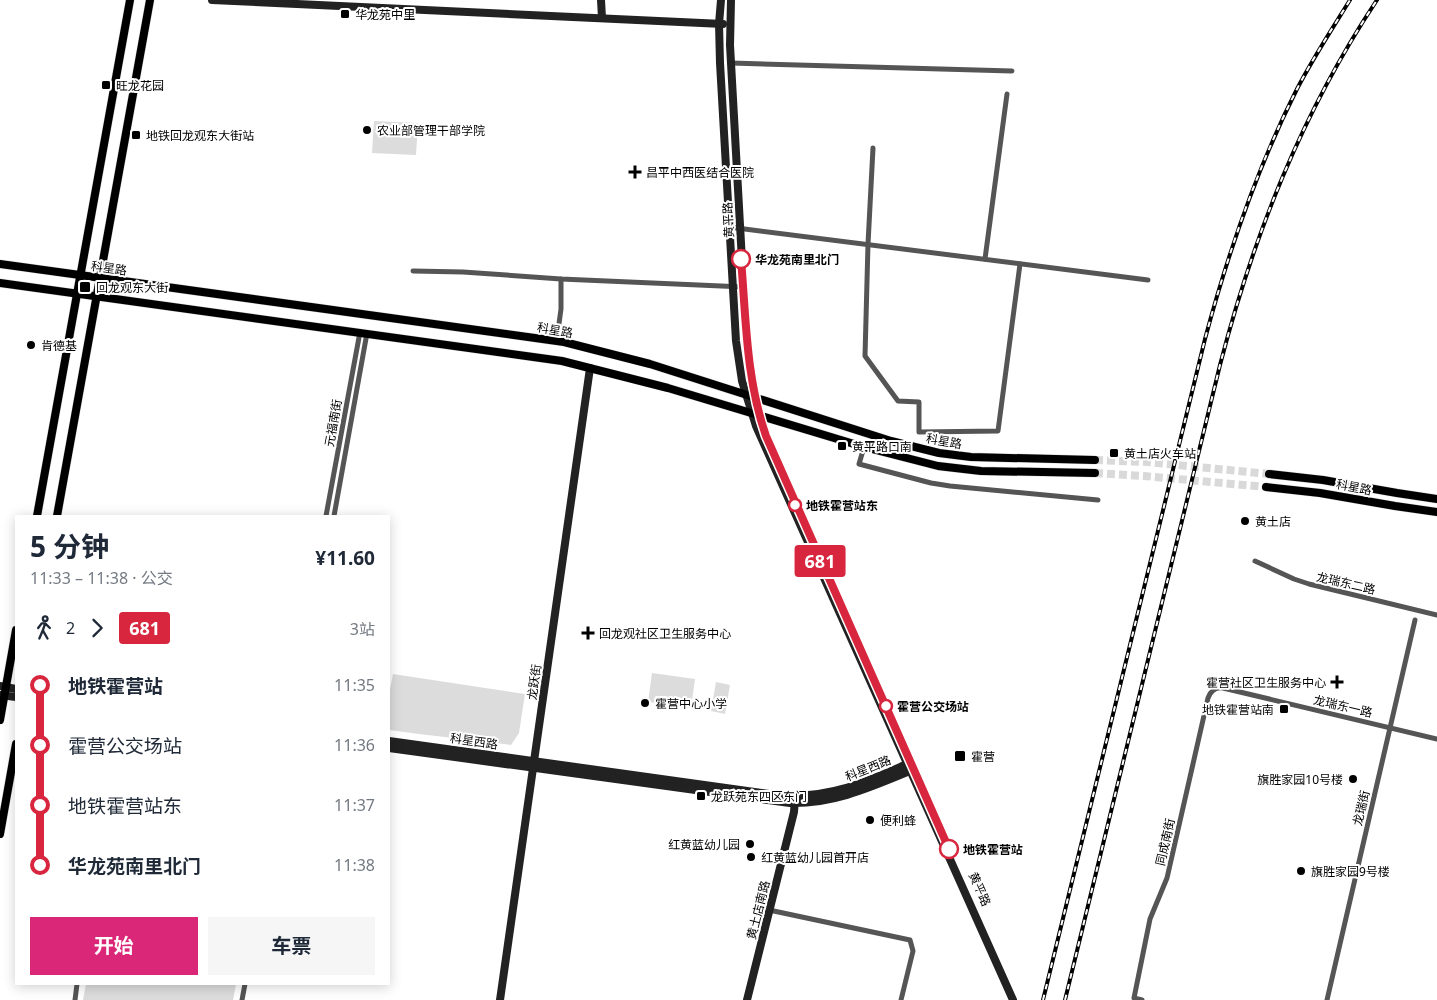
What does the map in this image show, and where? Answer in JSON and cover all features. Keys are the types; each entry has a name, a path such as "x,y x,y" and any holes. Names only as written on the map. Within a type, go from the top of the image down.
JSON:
{"main road":[{"path":"36,515 130,0"},
{"path":"57,515 150,0"},
{"path":"212,0 730,24"},
{"path":"601,0 602,18"},
{"name":"黄平路","path":"721,0 719,24 720,62 729,227 738,354 744,393 755,414 1012,1000"},
{"name":"黄平路","path":"731,0 730,63 739,228 749,362 755,397 755,414"},
{"name":"科星路","path":"0,264 564,342 650,364 891,441 939,453 993,459 1095,460"},
{"name":"科星路","path":"0,283 530,356 590,368 668,388 864,447 929,464 970,470 1095,473"},
{"name":"龙跃街","path":"500,1000 590,368"},
{"name":"科星路","path":"1269,474 1316,479 1437,499"},
{"name":"科星路","path":"1266,487 1327,494 1437,512"},
{"path":"0,720 3,691 15,635"},
{"path":"3,691 15,697"},
{"name":"科星西路","path":"390,741 534,765"},
{"name":"科星西路","path":"390,748 768,794 816,802 847,796 910,767"},
{"path":"0,834 15,750"},
{"name":"黄平路","path":"910,767 1017,1000"},
{"name":"黄土店南路","path":"747,1000 794,799"}],"street":[{"path":"730,63 1012,71"},
{"path":"985,259 1006,94"},
{"path":"873,148 865,356 898,401 919,402 918,432 998,430 1020,264"},
{"path":"729,227 1148,280"},
{"path":"413,271 744,287"},
{"path":"558,331 561,309 561,279"},
{"name":"元福南街","path":"326,515 363,333"},
{"name":"元福南街","path":"334,515 363,333"},
{"path":"864,447 859,464 931,483 1098,500"},
{"name":"龙瑞东二路","path":"1254,561 1309,584 1437,615"},
{"name":"龙瑞街","path":"1327,1000 1415,620"},
{"name":"龙瑞东一路","path":"1214,689 1223,688 1437,739"},
{"name":"同成南街","path":"1142,1000 1134,998 1150,919 1167,878 1208,698 1214,689"},
{"path":"769,910 910,940 913,952 901,1000"},
{"path":"74,1000 78,985"},
{"path":"242,1000 245,985"}],"shaded area":[{"path":"374,121 418,123 416,155 372,153"},
{"path":"652,673 695,679 691,708 648,702"},
{"path":"393,674 525,694 519,733 511,745 390,730 390,690"},
{"path":"716,682 730,685 725,714 711,711"},
{"path":"86,985 236,985 233,1000 83,1000"}],"tunnel":[{"path":"1095,460 1147,462 1269,474"},
{"path":"1095,473 1266,487"}],"railway":[{"path":"1043,1000 1205,339 1223,275 1256,180 1269,149 1297,89 1350,0"},
{"path":"1065,1000 1233,316 1265,222 1303,131 1350,43 1377,0"}],"bus line":[{"name":"681","path":"741,259 749,362 760,421 772,452 949,849"}],"place":[{"name":"华龙苑中里","path":"345,14"},
{"name":"旺龙花园","path":"106,85"},
{"name":"农业部管理干部学院","path":"367,130"},
{"name":"地铁回龙观东大街站","path":"136,135"},
{"name":"昌平中西医结合医院","path":"635,172"},
{"name":"华龙苑南里北门","path":"741,259"},
{"name":"回龙观东大街","path":"85,287"},
{"name":"肯德基","path":"31,345"},
{"name":"黄平路口南","path":"842,446"},
{"name":"黄土店火车站","path":"1114,453"},
{"name":"地铁霍营站东","path":"795,505"},
{"name":"黄土店","path":"1245,521"},
{"name":"回龙观社区卫生服务中心","path":"588,633"},
{"name":"霍营社区卫生服务中心","path":"1337,682"},
{"name":"霍营中心小学","path":"645,703"},
{"name":"霍营公交场站","path":"886,706"},
{"name":"地铁霍营站南","path":"1284,709"},
{"name":"霍营","path":"960,756"},
{"name":"旗胜家园10号楼","path":"1353,779"},
{"name":"龙跃苑东四区东门","path":"701,796"},
{"name":"便利蜂","path":"870,820"},
{"name":"红黄蓝幼儿园","path":"750,844"},
{"name":"地铁霍营站","path":"949,849"},
{"name":"红黄蓝幼儿园首开店","path":"751,857"},
{"name":"旗胜家园9号楼","path":"1301,871"}]}
